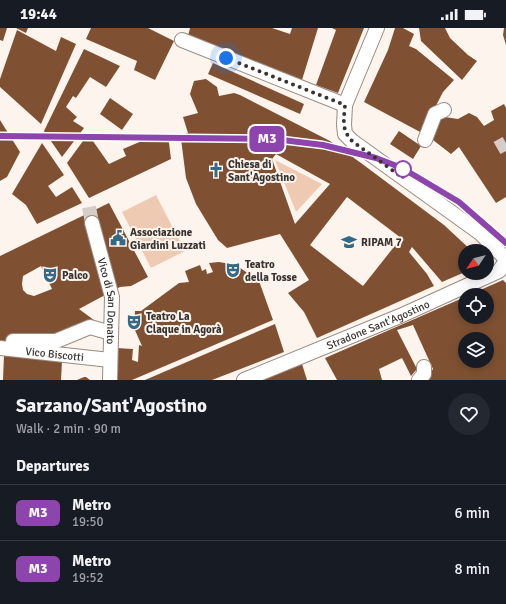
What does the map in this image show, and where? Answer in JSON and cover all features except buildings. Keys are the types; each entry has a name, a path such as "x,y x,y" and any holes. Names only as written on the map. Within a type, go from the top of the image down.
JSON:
{"street":[{"path":"377,28 345,105 344,125 346,134 352,141 480,233 506,260"},
{"path":"182,40 345,105"},
{"path":"425,140 435,114 444,110"},
{"name":"Vico di San Donato","path":"92,222 112,297 110,380"},
{"name":"Stradone Sant'Agostino","path":"244,380 312,357 492,274 499,270 506,260"},
{"path":"13,341 56,341 90,327 111,333"},
{"name":"Vico Biscotti","path":"0,348 110,360"}],"shaded area":[{"path":"275,160 322,184 296,212"},
{"path":"156,195 185,251 151,268 122,212"}],"tunnel":[{"path":"497,148 506,143"},
{"path":"89,207 92,223"}],"metro line":[{"name":"M3","path":"0,136 274,139 323,145 376,158 402,168 459,202 506,243"}],"place":[{"name":"Chiesa di Sant'Agostino","path":"216,170"},
{"name":"Associazione Giardini Luzzati","path":"118,238"},
{"name":"RIPAM 7","path":"349,242"},
{"name":"Teatro della Tosse","path":"233,270"},
{"name":"Palco","path":"50,275"},
{"name":"Teatro La Claque in Agorà","path":"134,322"}],"route":[{"path":"226,58 345,105 344,125 346,134 352,141 403,178 403,169"}]}
